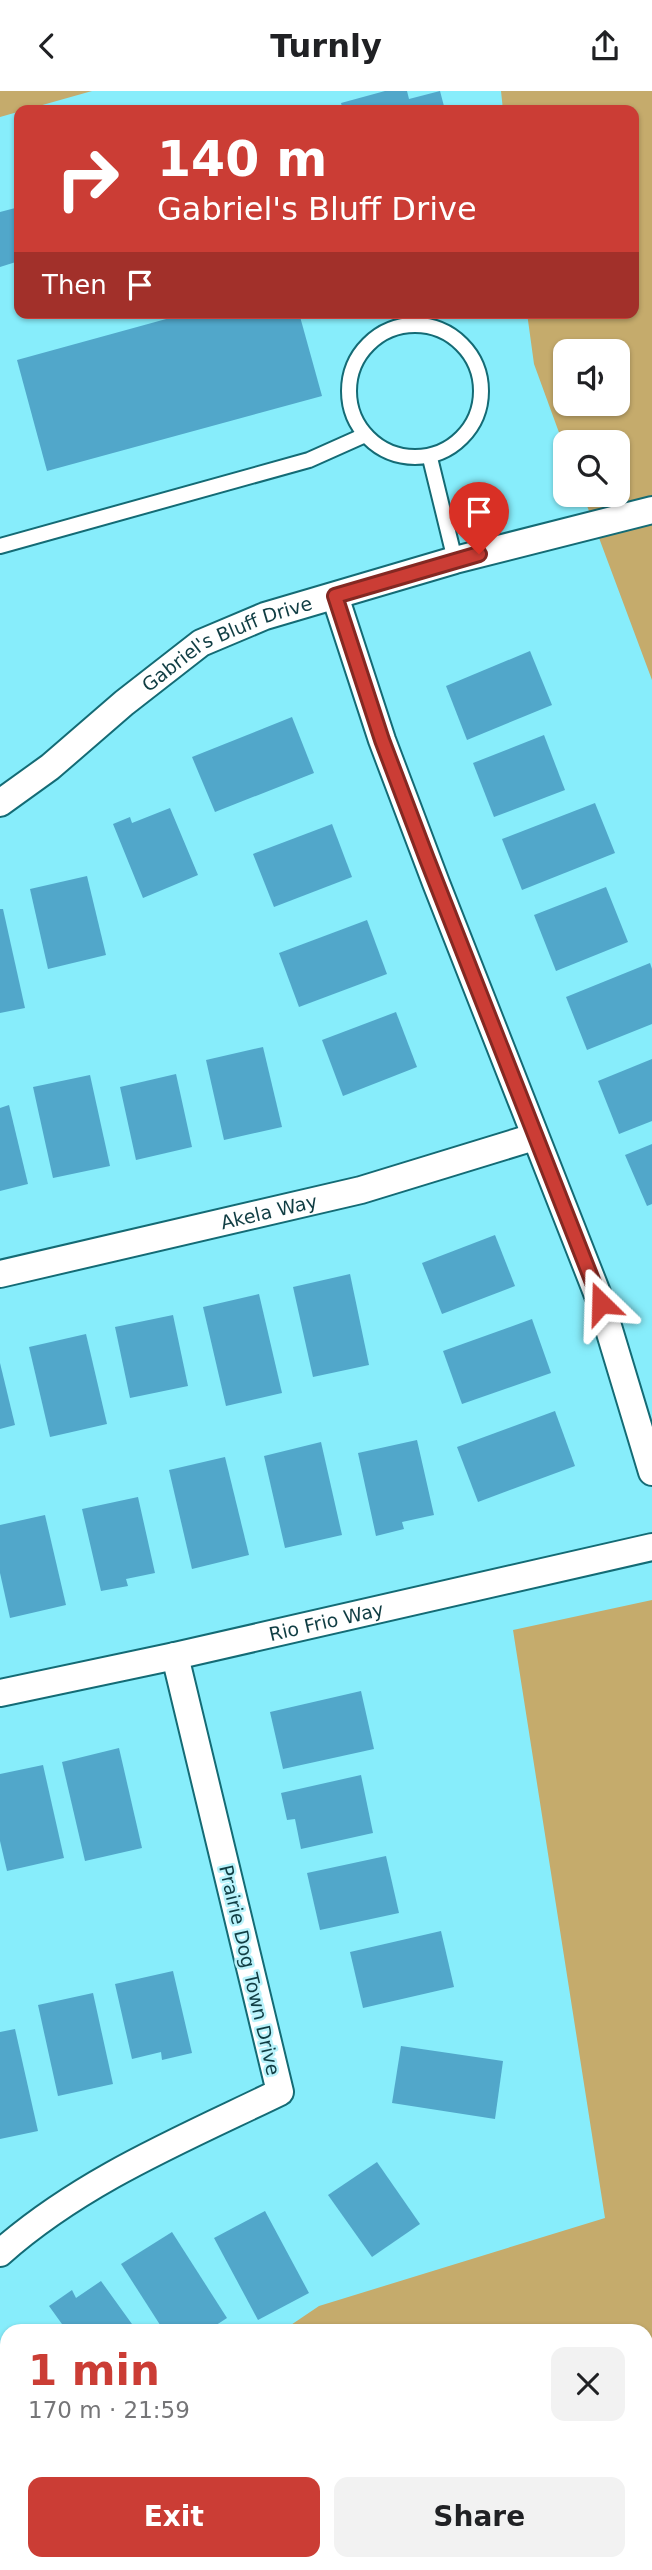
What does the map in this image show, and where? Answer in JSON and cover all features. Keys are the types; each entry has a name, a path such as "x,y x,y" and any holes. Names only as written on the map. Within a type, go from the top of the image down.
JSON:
{"street":[{"name":"Gabriel's Bluff Drive","path":"0,803 50,767 124,703 201,643 265,616 455,560 652,510"},
{"path":"335,596 382,740 534,1137 601,1303 652,1472"},
{"name":"Akela Way","path":"0,1273 361,1190 534,1137"},
{"name":"Rio Frio Way","path":"0,1693 175,1656 652,1547"},
{"name":"Prairie Dog Town Drive","path":"0,2253 28,2228 128,2165 279,2092 175,1656"}],"lane":[{"path":"419,324 440,329 458,340 472,356 480,376 482,398 476,419 464,437 430,458 404,457 383,450 365,435 353,416 348,395 351,372 360,352 377,336 397,327 419,324"},
{"path":"0,546 309,460 365,435"},
{"path":"430,458 455,560"}],"shaded area":[{"path":"0,91 92,91 42,105 14,105 14,113 0,117"},
{"path":"501,91 652,91 652,680 587,507 630,507 630,430 558,430 534,364 528,319 639,319 639,105 502,105"},
{"path":"652,1600 652,2324 292,2324 319,2306 605,2218 513,1630"}],"building":[{"path":"385,91 407,91 409,99 440,91 444,105 342,105"},
{"path":"14,208 14,263 0,267 0,212"},
{"path":"166,319 301,319 322,396 47,471 17,360"},
{"path":"530,651 552,705 467,740 446,686"},
{"path":"292,717 314,773 215,812 192,757"},
{"path":"544,735 565,790 494,817 473,763"},
{"path":"595,803 615,853 522,890 502,839"},
{"path":"170,808 198,875 143,898 113,824 130,817 132,823"},
{"path":"332,824 352,877 274,907 253,854"},
{"path":"87,876 106,955 48,969 30,889"},
{"path":"606,887 628,942 556,971 534,915"},
{"path":"0,909 3,909 25,1008 0,1013"},
{"path":"367,920 387,974 299,1007 279,953"},
{"path":"650,963 652,1024 587,1050 566,997"},
{"path":"396,1012 417,1067 343,1096 322,1040"},
{"path":"263,1047 282,1127 224,1140 206,1060"},
{"path":"652,1059 652,1121 619,1134 598,1081"},
{"path":"176,1074 192,1147 136,1160 120,1087"},
{"path":"90,1075 110,1166 53,1178 33,1087"},
{"path":"9,1105 28,1184 0,1191 0,1108"},
{"path":"652,1144 652,1204 647,1206 625,1155"},
{"path":"495,1235 515,1286 442,1314 422,1263"},
{"path":"350,1274 369,1365 313,1377 293,1287"},
{"path":"259,1294 282,1393 226,1406 203,1307"},
{"path":"173,1315 188,1386 130,1398 115,1327"},
{"path":"532,1319 551,1373 462,1404 443,1351"},
{"path":"86,1334 107,1424 50,1437 29,1347"},
{"path":"0,1363 15,1425 0,1429"},
{"path":"555,1411 575,1466 478,1502 457,1447"},
{"path":"417,1440 434,1515 402,1522 404,1529 376,1536 358,1453"},
{"path":"321,1442 342,1535 285,1548 264,1456"},
{"path":"225,1457 249,1555 192,1569 169,1470"},
{"path":"138,1497 155,1573 126,1579 128,1586 101,1591 82,1509"},
{"path":"45,1515 66,1605 10,1618 0,1573 0,1525"},
{"path":"361,1691 374,1749 283,1769 270,1712"},
{"path":"119,1748 142,1848 85,1861 62,1762"},
{"path":"43,1765 64,1858 7,1871 0,1841 0,1774"},
{"path":"361,1775 373,1833 301,1849 295,1819 287,1820 281,1793"},
{"path":"386,1856 399,1913 320,1930 307,1873"},
{"path":"441,1931 454,1987 363,2008 350,1952"},
{"path":"173,1971 192,2053 162,2060 161,2052 132,2059 115,1984"},
{"path":"93,1993 113,2084 58,2096 38,2005"},
{"path":"15,2029 38,2131 0,2139 0,2032"},
{"path":"401,2046 503,2061 495,2119 392,2103"},
{"path":"377,2162 420,2224 372,2257 328,2195"},
{"path":"265,2211 309,2293 258,2320 214,2238"},
{"path":"172,2232 227,2318 218,2324 160,2324 121,2264"},
{"path":"101,2281 132,2324 62,2324 49,2306 72,2290 76,2298"}],"route":[{"path":"479,554 335,596 382,740 534,1137 601,1303"}]}
